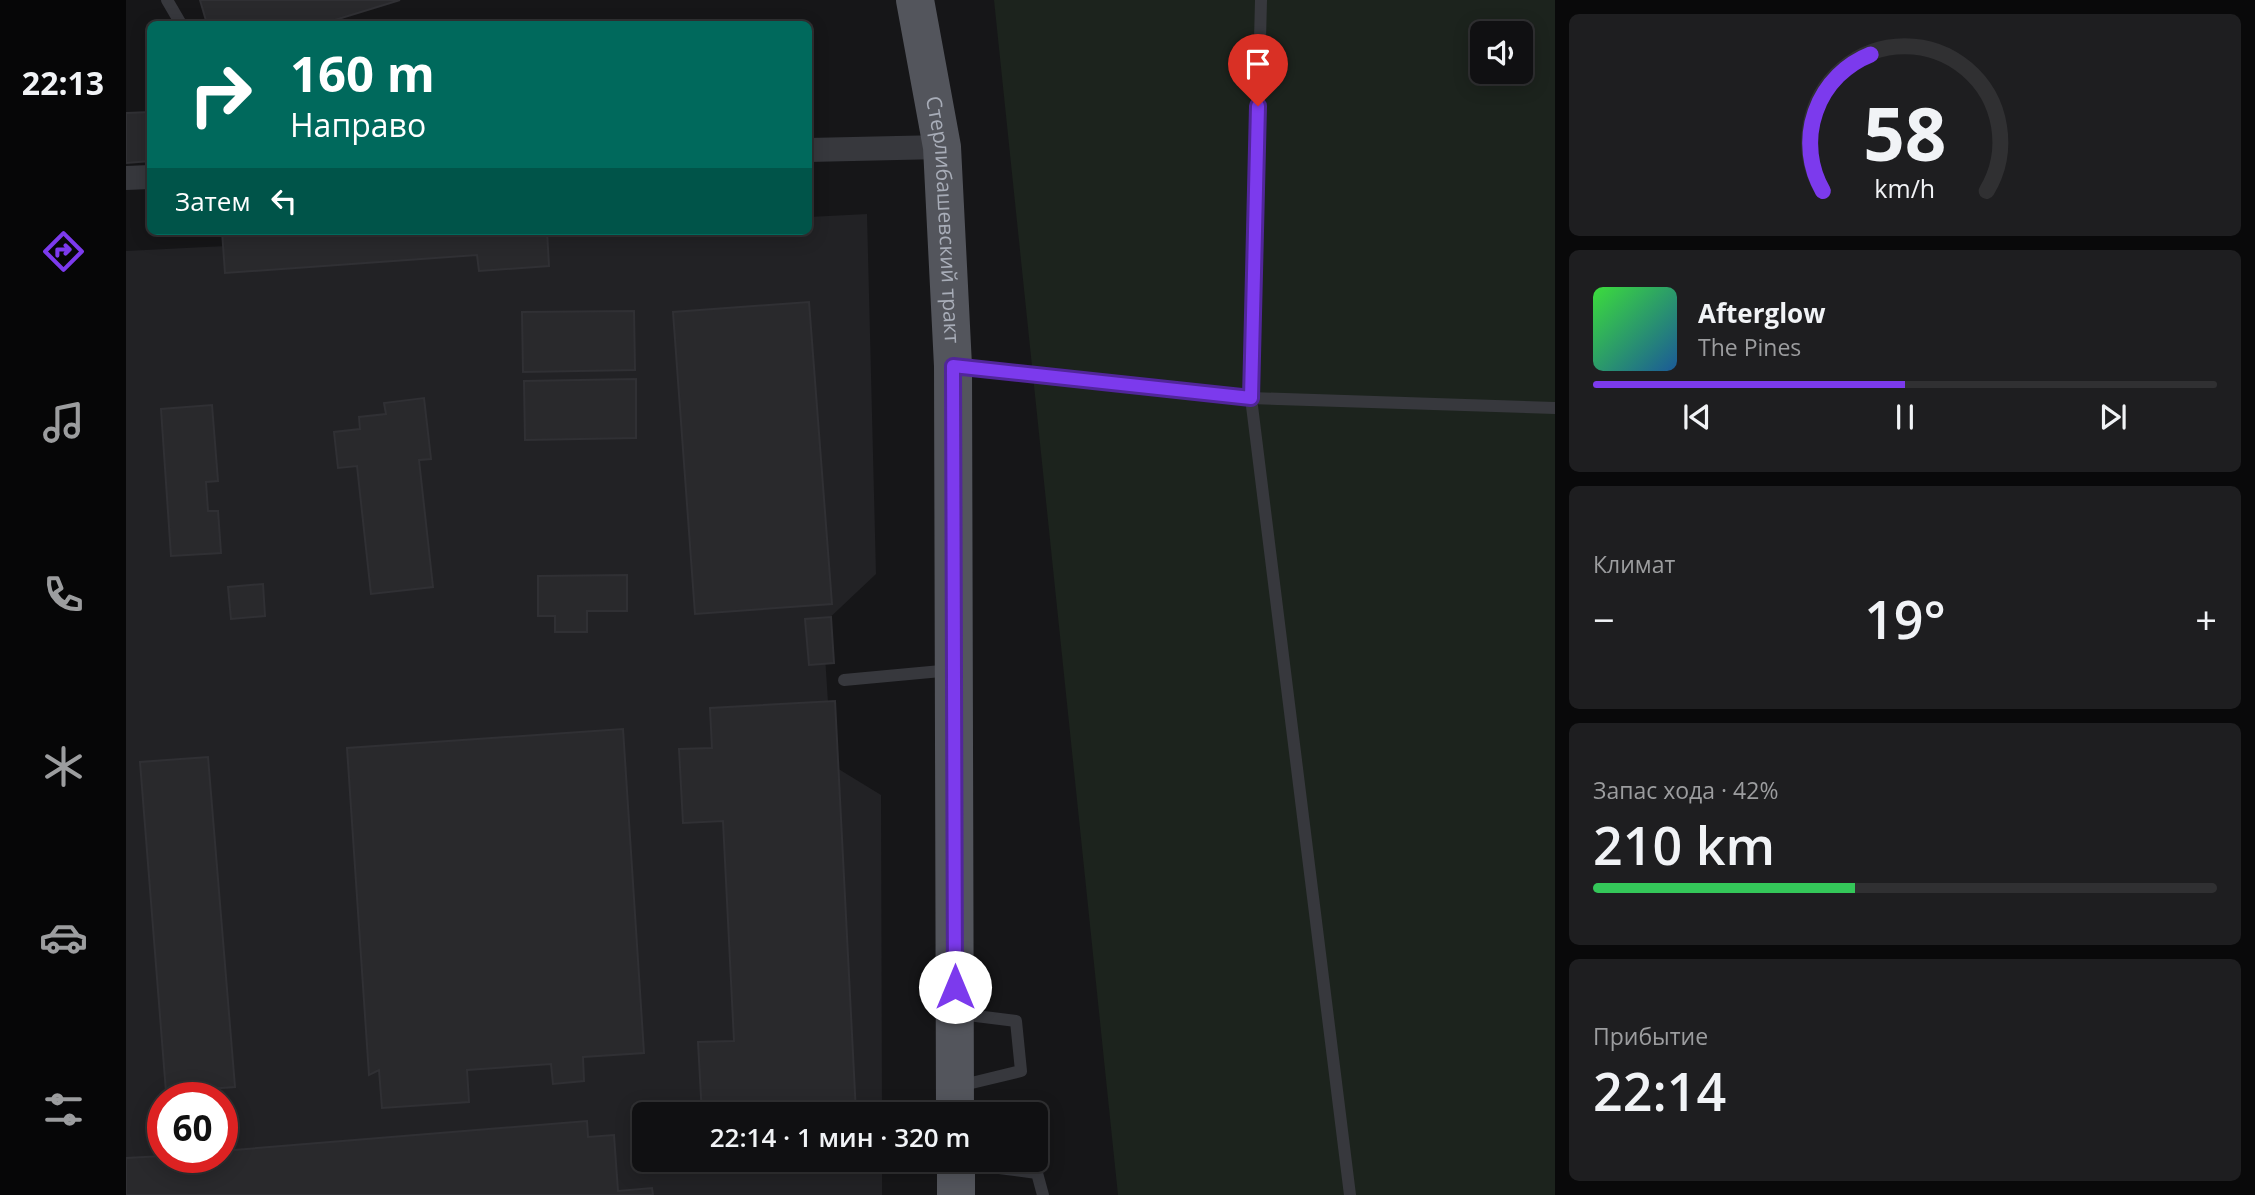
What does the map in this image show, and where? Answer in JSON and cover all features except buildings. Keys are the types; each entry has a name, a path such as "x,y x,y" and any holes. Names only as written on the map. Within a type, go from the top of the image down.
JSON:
{"main road":[{"name":"Стерлибашевский тракт","path":"915,0 942,147 953,366 955,1101"}],"street":[{"path":"812,150 942,147"},
{"path":"126,178 147,177"}],"lane":[{"path":"167,0 179,21"},
{"path":"1261,0 1251,398 1350,1195"},
{"path":"953,366 1251,398 1555,408"},
{"path":"844,680 954,670"},
{"path":"955,1014 1016,1021 1021,1071 955,1101"},
{"path":"956,1173 1037,1173 1043,1195"}],"shaded area":[{"path":"994,0 1555,0 1555,1195 1118,1195"},
{"path":"867,214 876,574 823,624 832,765 881,795 882,1102 632,1102 632,1172 882,1172 882,1195 126,1195 126,251 444,235 812,235 812,217"}],"route":[{"path":"955,987 953,366 1251,398 1258,106"}]}
